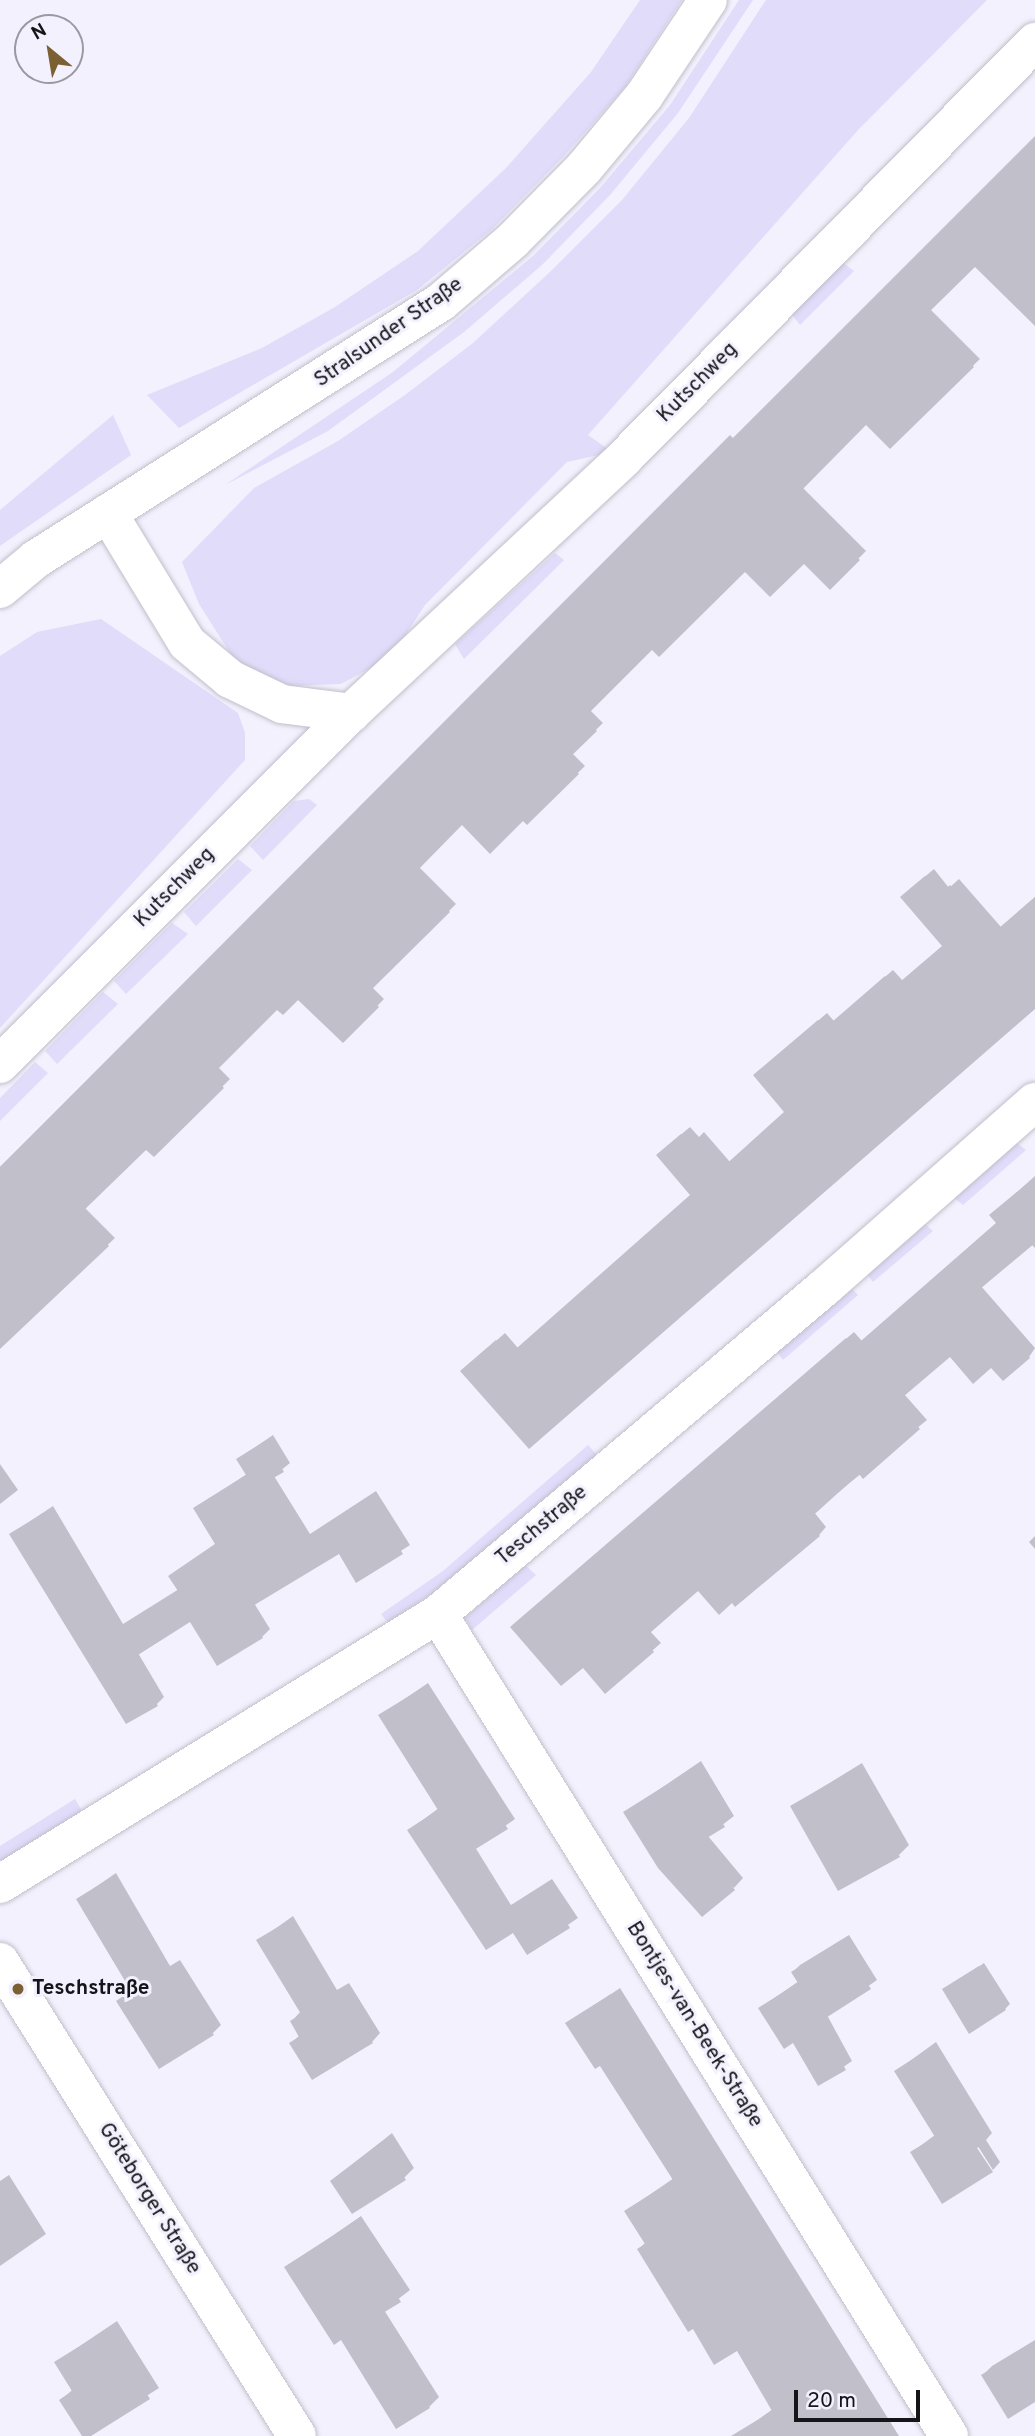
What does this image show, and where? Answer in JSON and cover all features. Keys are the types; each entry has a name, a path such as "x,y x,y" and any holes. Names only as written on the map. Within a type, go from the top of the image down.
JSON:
{"street":[{"name":"Stralsunder Straße","path":"0,589 36,559 441,303 513,240 584,168 643,96 708,0"},
{"name":"Kutschweg","path":"0,1064 351,713 624,458 1035,42"},
{"path":"108,513 187,643 230,679 282,704 351,713"},
{"name":"Teschstraße","path":"0,1884 438,1614 825,1287 1035,1102"},
{"name":"Bontjes-van-Beek-Straße","path":"438,1614 949,2436"},
{"name":"Göteborger Straße","path":"0,1962 297,2436"}],"shaded area":[{"path":"640,0 682,0 625,87 563,157 491,230 417,290 179,428 147,395 262,348 335,307 418,251 506,168 591,72"},
{"path":"739,0 753,0 678,113 610,195 542,265 464,332 328,431 225,485 393,372 533,256 600,188 670,105"},
{"path":"766,0 987,0 858,130 588,435 612,452 567,462 425,605 391,657 341,684 288,686 262,678 232,656 199,604 182,562 254,488 338,441 405,395 473,343 551,271 622,200 689,118"},
{"path":"841,261 854,271 800,325 790,312"},
{"path":"113,415 131,455 0,546 0,510"},
{"path":"555,553 564,560 464,659 455,644"},
{"path":"101,619 238,713 245,733 245,760 0,1028 0,656 37,632"},
{"path":"309,799 317,805 263,860 250,846 294,801"},
{"path":"238,859 252,870 196,926 184,912"},
{"path":"172,923 188,934 126,994 114,981"},
{"path":"103,992 118,1004 57,1064 45,1051"},
{"path":"35,1062 48,1073 0,1121 0,1098"},
{"path":"1017,1143 1026,1150 963,1205 953,1197"},
{"path":"924,1223 933,1231 873,1282 866,1273"},
{"path":"850,1287 858,1295 783,1360 777,1352"},
{"path":"588,1445 600,1458 449,1582 388,1623 381,1614 443,1571"},
{"path":"525,1565 536,1575 472,1630 465,1618"},
{"path":"75,1799 82,1811 0,1862 0,1846"}],"building":[{"path":"1035,136 1035,326 975,267 924,317 974,367 890,449 866,425 796,496 860,560 830,590 804,564 770,597 745,572 659,657 652,650 584,718 597,731 566,761 579,774 527,825 523,821 490,854 462,825 413,875 450,912 366,995 379,1007 343,1043 298,1000 283,1015 277,1010 212,1075 224,1088 154,1157 146,1150 79,1215 109,1246 0,1349 0,1167 730,435 733,438"},
{"path":"925,876 940,894 950,885 992,934 1035,897 1035,1009 529,1449 460,1371 496,1340 509,1355 690,1195 656,1155 681,1134 690,1144 695,1138 722,1168 784,1112 753,1075 818,1020 825,1028 885,976 894,987 942,946 900,897"},
{"path":"1035,1177 1035,1243 974,1294 1030,1358 1003,1381 991,1368 973,1384 950,1357 897,1402 920,1429 863,1479 859,1474 807,1521 820,1536 735,1607 732,1603 719,1615 698,1591 643,1639 654,1652 605,1694 583,1668 561,1686 510,1627 846,1338 854,1347 996,1223 989,1215"},
{"path":"265,1441 284,1472 266,1482 302,1541 368,1498 403,1554 356,1583 339,1554 246,1610 263,1638 217,1666 190,1622 130,1660 158,1706 126,1724 9,1534 45,1512 115,1630 178,1591 168,1576 215,1544 193,1508 246,1475 236,1459"},
{"path":"419,1690 508,1829 466,1855 503,1912 544,1886 570,1928 527,1955 513,1933 486,1950 407,1830 438,1810 378,1715"},
{"path":"690,1770 725,1827 697,1844 735,1890 702,1917 658,1868 623,1812"},
{"path":"851,1771 900,1857 838,1891 790,1806"},
{"path":"107,1880 161,1973 171,1967 214,2035 159,2069 116,2001 131,1991 76,1899"},
{"path":"283,1924 328,1997 340,1990 373,2043 312,2080 289,2043 299,2037 290,2021 301,2014 256,1940"},
{"path":"841,1941 871,1989 821,2021 820,2026 846,2070 818,2086 793,2043 784,2049 758,2008 798,1983 791,1972"},
{"path":"979,1966 1006,2010 969,2034 942,1989"},
{"path":"611,1994 884,2436 731,2436 772,2411 737,2351 714,2365 693,2329 688,2332 637,2249 645,2244 624,2211 673,2180 600,2066 595,2069 565,2023"},
{"path":"927,2050 985,2143 977,2148 993,2172 942,2204 910,2152 935,2137 894,2071"},
{"path":"381,2142 406,2180 352,2214 330,2181"},
{"path":"351,2224 401,2302 373,2319 430,2408 396,2429 341,2340 334,2345 284,2267"},
{"path":"106,2330 150,2399 91,2436 82,2436 59,2400 72,2391 54,2362"},
{"path":"1035,2342 1035,2402 1008,2419 981,2375"}],"place":[{"name":"Teschstraße","path":"18,1989"}]}
